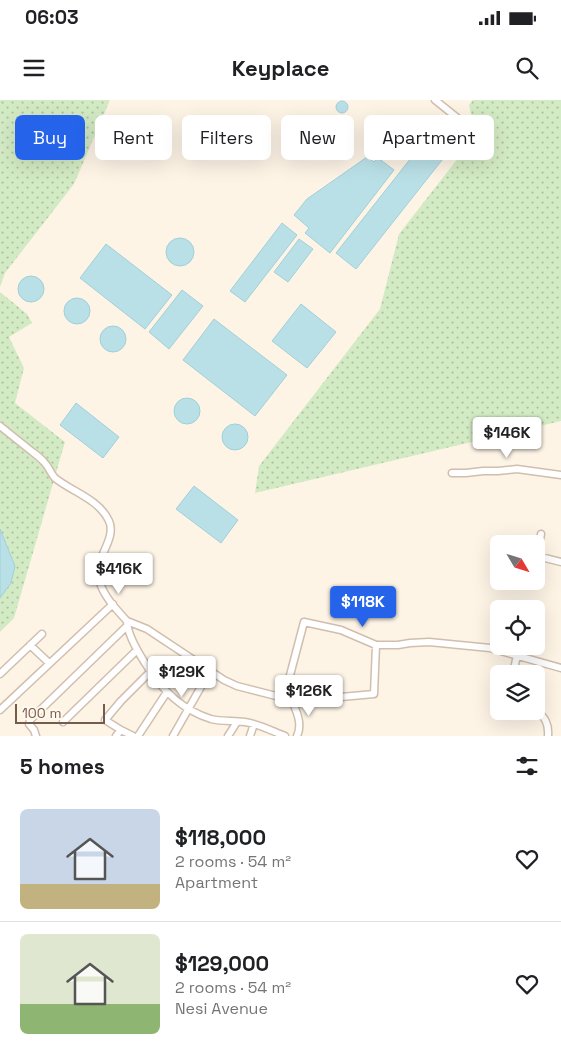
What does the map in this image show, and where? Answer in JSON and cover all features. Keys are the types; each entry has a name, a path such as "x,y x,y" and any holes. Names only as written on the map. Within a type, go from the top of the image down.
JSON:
{"street":[{"path":"435,100 454,115"},
{"path":"0,426 44,462 53,476 94,504 110,522 109,538 99,563 98,574 104,591 127,623 137,650 150,672 167,692 188,709 212,719 254,724 285,736"},
{"path":"452,473 517,469 561,475"},
{"path":"541,534 538,552 540,555 561,562"},
{"path":"0,710 112,604"},
{"path":"296,736 299,731 299,719 288,698 304,622 341,630 376,645 429,642 490,648"},
{"path":"127,623 147,629 210,671 237,686 288,698 374,694 376,645"},
{"path":"36,736 29,724 32,717 127,623"},
{"path":"0,674 42,634"},
{"path":"30,645 49,663"},
{"path":"63,722 137,650"},
{"path":"515,665 517,655 561,668"},
{"path":"173,736 210,671"},
{"path":"133,736 105,720 150,672"},
{"path":"138,736 167,692"},
{"path":"545,719 548,736"},
{"path":"228,736 237,722"},
{"path":"250,736 254,724"},
{"path":"116,736 121,730"}],"green space":[{"path":"0,100 110,100 104,115 95,115 95,135 85,158 85,115 15,115 15,160 84,160 74,184 5,273 0,287"},
{"path":"473,100 561,100 561,421 255,493 259,466 380,309 399,234 457,160 494,160 494,115 471,115 469,105"},
{"path":"0,292 27,314 32,323 9,337 24,368 15,403 65,442 14,618 0,632 0,598 11,583 15,566 0,529"}],"water":[{"path":"342,101 348,107 342,113 336,107"},
{"path":"364,159 374,162 381,160 394,170 330,253 305,233 309,228 294,215 307,199"},
{"path":"409,160 442,160 356,269 336,253"},
{"path":"282,223 297,235 245,302 230,291"},
{"path":"180,238 190,242 194,252 190,262 180,266 170,262 166,252 170,242"},
{"path":"299,239 313,249 288,282 274,272"},
{"path":"106,244 172,295 145,329 80,278"},
{"path":"31,276 40,280 44,289 40,298 31,302 22,298 18,289 22,280"},
{"path":"182,290 203,306 169,349 149,332"},
{"path":"77,298 86,302 90,311 86,320 77,324 68,320 64,311 68,302"},
{"path":"301,304 336,332 307,368 272,341"},
{"path":"214,319 287,375 255,416 183,360"},
{"path":"113,326 122,330 126,339 122,348 113,352 104,348 100,339 104,330"},
{"path":"187,398 196,402 200,411 196,420 187,424 178,420 174,411 178,402"},
{"path":"76,403 119,437 103,458 60,425"},
{"path":"235,424 244,428 248,437 244,446 235,450 226,446 222,437 226,428"},
{"path":"194,486 238,520 221,543 176,509"},
{"path":"0,529 15,566 11,583 0,598"}]}
